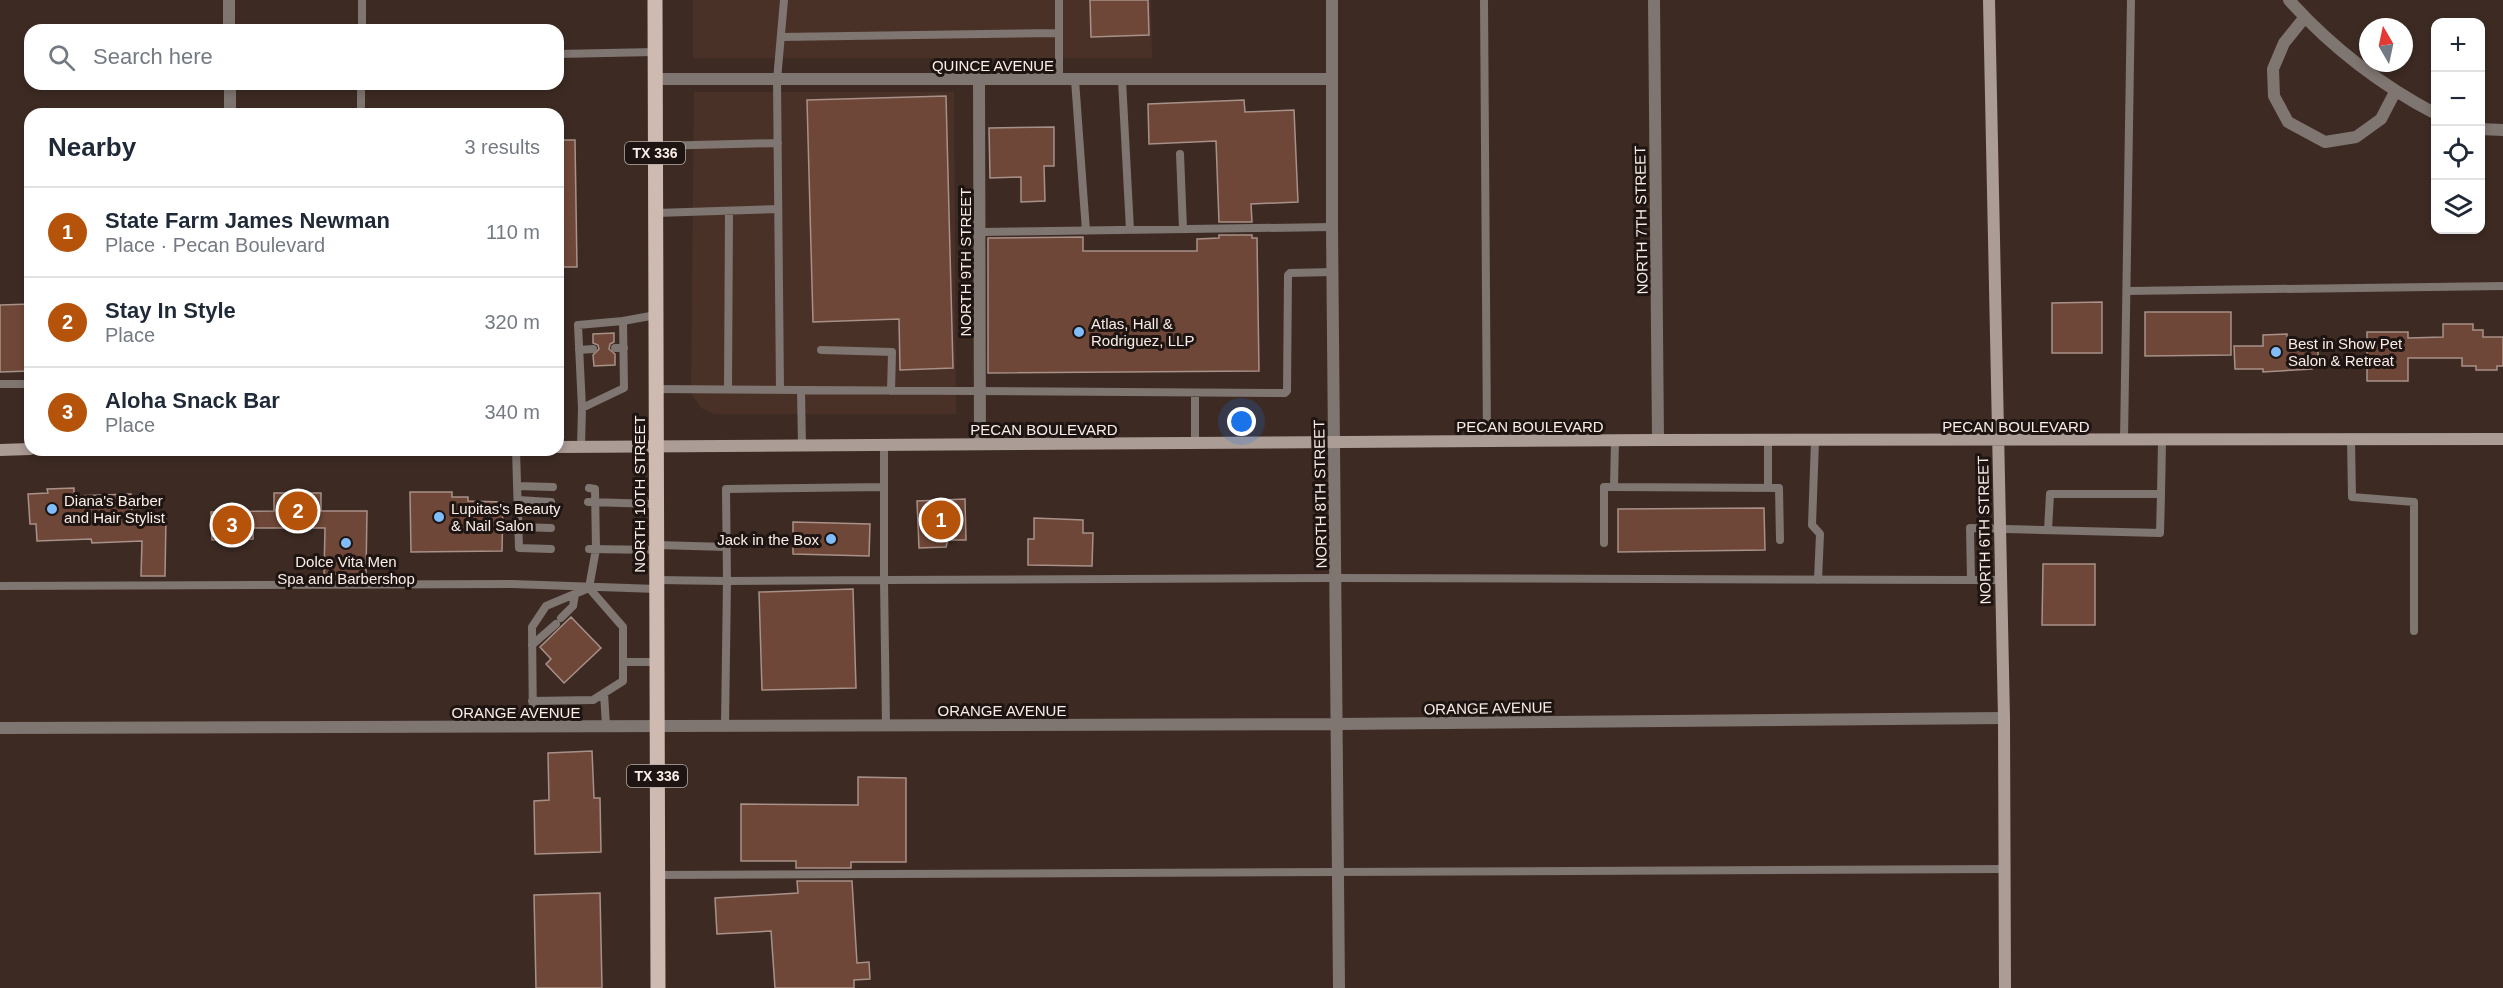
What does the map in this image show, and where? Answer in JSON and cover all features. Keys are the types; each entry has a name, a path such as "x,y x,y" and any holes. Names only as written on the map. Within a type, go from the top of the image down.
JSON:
{"main road":[{"name":"NORTH 10TH STREET","path":"655,0 658,988"},
{"name":"NORTH 6TH STREET","path":"1989,0 2004,717 2005,988"},
{"name":"PECAN BOULEVARD","path":"564,447 1658,440 2503,439"},
{"path":"0,450 24,449"}],"street":[{"path":"229,0 229,24"},
{"name":"NORTH 8TH STREET","path":"1332,0 1332,227 1340,988"},
{"name":"NORTH 7TH STREET","path":"1654,0 1658,440"},
{"path":"2289,0 2330,43 2395,92 2431,111"},
{"path":"2305,17 2284,43 2273,69 2274,96 2288,122 2325,142 2356,137 2381,119 2395,92"},
{"name":"QUINCE AVENUE","path":"655,79 979,81 1331,79"},
{"name":"NORTH 9TH STREET","path":"979,81 980,444"},
{"path":"230,90 230,108"},
{"path":"2485,129 2503,130"},
{"name":"ORANGE AVENUE","path":"0,728 1338,724 2004,717"}],"lane":[{"path":"362,0 362,24"},
{"path":"780,390 777,80 784,0"},
{"path":"1059,0 1059,80"},
{"path":"1484,0 1487,441"},
{"path":"2124,440 2131,0"},
{"path":"781,37 1059,33"},
{"path":"564,54 655,52"},
{"path":"1076,80 1086,231"},
{"path":"1122,80 1130,230"},
{"path":"361,90 361,108"},
{"path":"655,146 778,143"},
{"path":"1180,154 1183,229"},
{"path":"656,213 778,209"},
{"path":"728,389 729,211"},
{"path":"980,232 1332,227"},
{"path":"656,388 980,393 1285,393 1287,391 1288,275 1290,273 1333,272"},
{"path":"2127,291 2503,286"},
{"path":"581,447 582,408 578,325 656,315"},
{"path":"582,408 624,388 619,348 623,321"},
{"path":"579,350 593,349"},
{"path":"821,350 892,352 891,391"},
{"path":"0,384 24,384"},
{"path":"801,390 801,446"},
{"path":"1195,393 1195,443"},
{"path":"2351,440 2352,497 2414,502 2414,631"},
{"path":"1614,487 1615,441"},
{"path":"1768,441 1768,488"},
{"path":"1815,441 1812,525 1820,534 1818,580"},
{"path":"1971,580 1970,528 2160,533 2162,441"},
{"path":"884,445 886,726"},
{"path":"516,456 519,548 551,549"},
{"path":"517,486 553,487"},
{"path":"725,726 726,489 884,487"},
{"path":"1604,543 1604,487 1779,488 1780,540"},
{"path":"532,701 593,700 623,681 623,627 589,588 592,502 595,489 588,488"},
{"path":"2048,530 2050,494 2161,494"},
{"path":"518,500 551,502"},
{"path":"592,502 656,504"},
{"path":"519,527 551,528"},
{"path":"592,549 727,547"},
{"path":"0,586 512,584 589,588 727,580 1336,578 2001,580"},
{"path":"533,727 532,627 546,606 589,588"},
{"path":"532,645 573,606 575,594"},
{"path":"623,662 657,662"},
{"path":"604,693 606,726"},
{"path":"658,875 2005,869"}],"shaded area":[{"path":"693,0 1151,0 1152,58 693,58"},
{"path":"694,92 954,92 956,414 714,414 701,408 691,393"}],"building":[{"path":"1090,0 1148,0 1149,35 1091,37"},
{"path":"946,96 953,368 900,370 899,319 813,322 807,100"},
{"path":"1244,100 1245,112 1294,110 1298,202 1251,204 1252,222 1219,222 1216,141 1149,144 1148,104"},
{"path":"1054,127 1054,166 1044,166 1045,201 1021,202 1021,177 990,178 989,128"},
{"path":"564,140 575,140 577,267 564,267"},
{"name":"Atlas, Hall & Rodriguez, LLP","path":"1219,235 1252,235 1252,238 1257,238 1259,371 988,373 988,238 1083,237 1083,251 1197,251 1197,239 1219,238"},
{"path":"2102,302 2102,353 2052,353 2052,303"},
{"path":"24,304 24,371 0,372 0,305"},
{"path":"2145,312 2231,312 2231,355 2145,356"},
{"path":"2443,324 2473,324 2473,330 2483,330 2483,337 2503,337 2503,366 2497,366 2497,370 2476,370 2476,366 2462,366 2462,358 2408,358 2408,381 2367,381 2367,332 2408,332 2408,338 2443,337"},
{"path":"614,333 614,342 610,344 609,349 615,354 615,365 594,366 593,355 599,349 598,345 593,343 593,334"},
{"name":"Best in Show Pet Salon & Retreat","path":"2287,334 2287,340 2318,340 2318,357 2312,357 2312,369 2263,372 2263,369 2235,369 2234,346 2263,346 2263,335"},
{"path":"74,488 74,496 131,494 132,517 166,518 165,576 141,576 142,541 92,543 91,539 37,541 36,524 30,524 28,494 48,493 47,489"},
{"name":"Lupitas's Beauty & Nail Salon","path":"410,492 452,492 452,497 468,497 468,501 503,502 502,551 411,552"},
{"path":"274,493 321,493 321,511 367,511 366,575 324,574 325,528 253,528 253,539 212,540 211,512 274,511"},
{"path":"965,499 966,540 948,540 946,547 919,548 917,501"},
{"path":"1764,508 1765,550 1618,552 1618,509"},
{"path":"1034,518 1083,520 1083,533 1093,533 1092,566 1028,565 1028,539 1034,539"},
{"name":"Jack in the Box","path":"793,522 870,524 869,556 793,554"},
{"path":"2043,564 2095,564 2095,625 2042,625"},
{"path":"853,589 856,688 762,690 759,592"},
{"path":"571,617 601,648 564,683 546,664 551,659 540,647"},
{"path":"592,751 594,798 600,798 601,852 535,854 534,801 549,800 548,753"},
{"path":"858,777 906,778 906,862 851,862 851,868 796,868 796,861 741,861 741,804 858,805"},
{"path":"797,881 852,881 857,963 869,962 870,979 854,980 854,988 775,988 771,931 717,934 715,898 798,893"},
{"path":"600,893 602,988 536,988 534,895"}],"place":[{"name":"Atlas, Hall & Rodriguez, LLP","path":"1079,332"},
{"name":"Best in Show Pet Salon & Retreat","path":"2276,352"},
{"name":"Diana's Barber and Hair Stylist","path":"52,509"},
{"name":"Stay In Style","path":"298,511"},
{"name":"Lupitas's Beauty & Nail Salon","path":"439,517"},
{"name":"State Farm James Newman","path":"941,520"},
{"name":"Aloha Snack Bar","path":"232,525"},
{"name":"Jack in the Box","path":"831,539"},
{"name":"Dolce Vita Men Spa and Barbershop","path":"346,543"}]}
